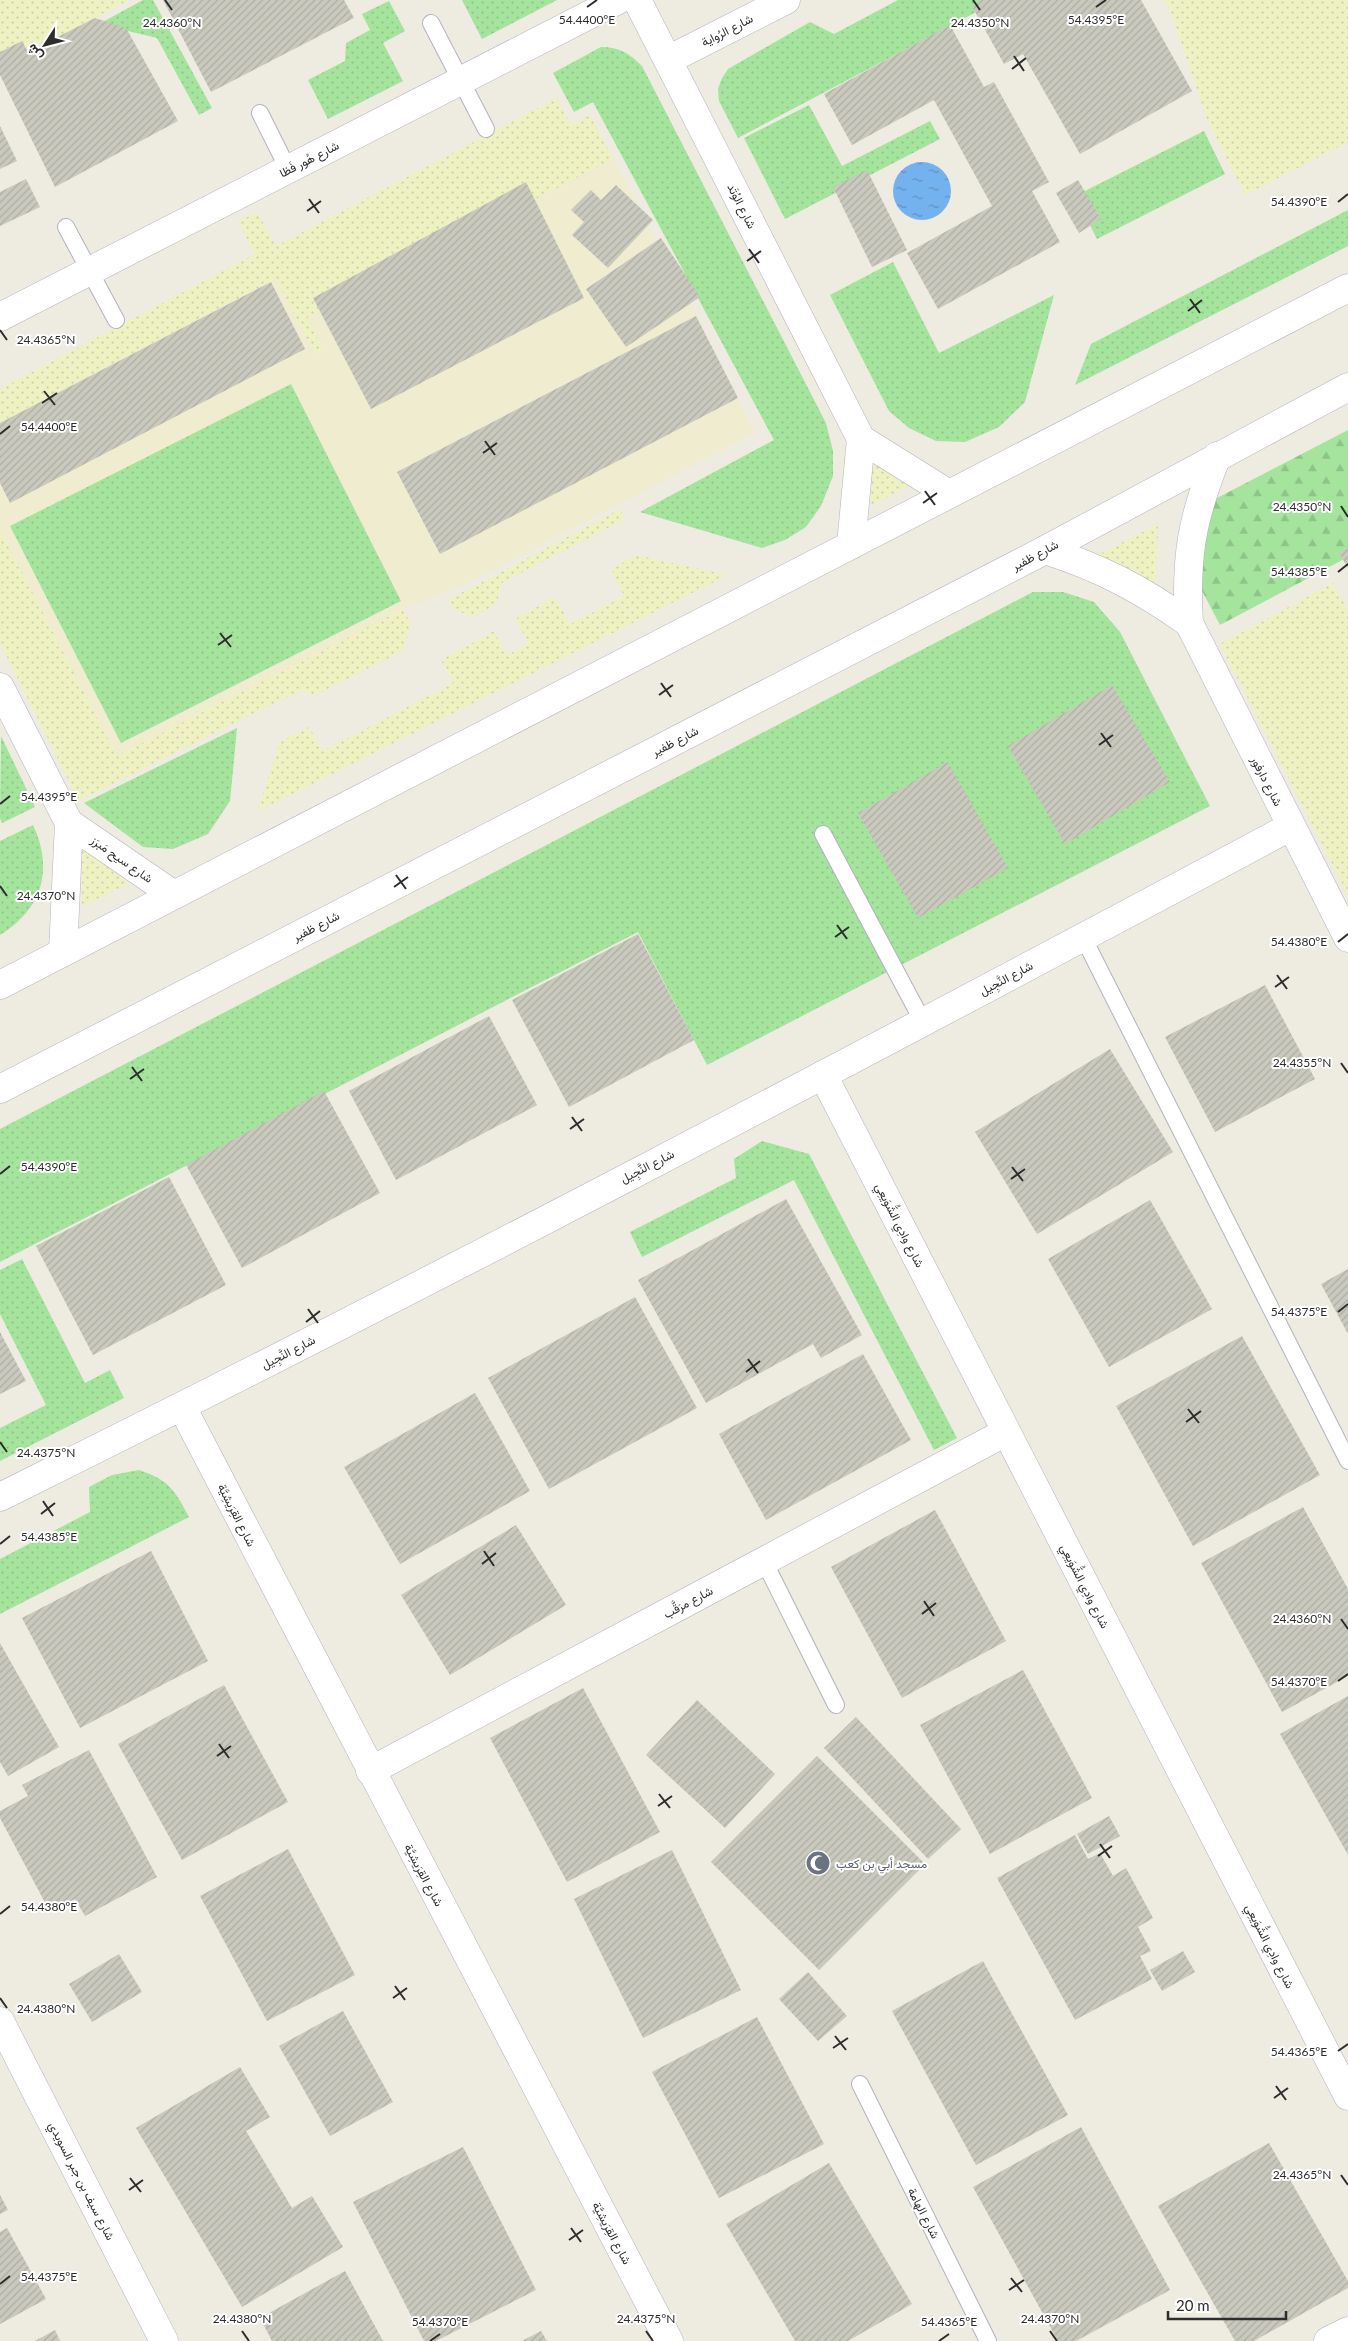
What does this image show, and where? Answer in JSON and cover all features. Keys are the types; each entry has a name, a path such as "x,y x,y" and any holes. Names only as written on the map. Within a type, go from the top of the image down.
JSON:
{"street":[{"name":"شارع هُور فَظا","path":"0,317 618,0"},
{"name":"شارع الوُتَد","path":"636,0 861,439"},
{"name":"شارع الرُواية","path":"668,60 786,0"},
{"path":"0,985 1348,288"},
{"name":"شارع ظفير","path":"0,1090 1045,550 1348,387"},
{"path":"851,545 861,439 950,494"},
{"name":"شارع دارفور","path":"1217,456 1201,496 1191,537 1186,580 1189,623 1290,827 1348,938"},
{"name":"شارع دارفور","path":"1045,550 1083,563 1120,579 1156,600 1189,623"},
{"name":"شارع سيح مَبرَز","path":"0,687 69,823 174,895"},
{"name":"شارع سيح مَبرَز","path":"63,952 69,823"},
{"name":"شارع النَّجِيل","path":"0,1497 182,1407 822,1075 1290,827"},
{"name":"شارع وادِي الشُّوَيعِي","path":"822,1075 1348,2096"},
{"name":"شارع القِرَيشِيَّة","path":"182,1407 370,1771 669,2341"},
{"name":"شارع مرَقَّب","path":"370,1771 1006,1432"},
{"name":"شارع سيف بن جبر السويدي","path":"0,2021 164,2341"},
{"path":"1328,2341 1348,2331"}],"lane":[{"path":"431,23 486,129"},
{"path":"260,113 288,170"},
{"path":"66,227 116,320"},
{"path":"824,834 923,1022"},
{"path":"1083,937 1348,1461"},
{"path":"764,1561 836,1704"},
{"name":"شارع الهامة","path":"860,2084 988,2341"}],"shaded area":[{"path":"590,115 704,329 704,336 755,433 463,586 403,609 117,757 0,530 0,421"}],"green space":[{"path":"143,0 153,0 212,108 199,115 157,38 99,24"},
{"path":"462,0 557,0 482,39"},
{"path":"898,0 999,0 738,138 719,101 718,89 728,69 810,22 834,34"},
{"path":"389,1 405,31 383,43 403,81 328,119 308,80 345,61 346,43 370,30 362,14"},
{"path":"601,47 613,48 623,52 642,66 826,423 833,451 833,476 821,506 806,527 785,540 762,548 640,512 774,440 593,102 574,112 553,73"},
{"path":"809,105 842,166 930,121 940,139 785,219 744,138"},
{"path":"1204,131 1225,174 1097,239 1075,196"},
{"path":"1348,210 1348,246 1075,385 1091,344"},
{"path":"893,262 939,353 1054,295 1025,402 999,427 965,442 936,441 909,428 889,411 830,295"},
{"path":"291,384 401,601 121,743 10,526"},
{"path":"1348,430 1348,557 1220,625 1198,583 1199,535 1217,498"},
{"path":"1033,592 1063,592 1094,602 1120,632 1210,806 707,1065 638,932 0,1262 0,1129"},
{"path":"237,728 230,801 208,834 173,849 143,847 84,803"},
{"path":"1,736 35,807 2,823 0,818"},
{"path":"33,825 43,858 43,873 40,887 26,913 0,935 0,841"},
{"path":"762,1141 809,1154 957,1438 934,1450 794,1180 642,1257 630,1232 736,1178 734,1159"},
{"path":"22,1259 85,1383 110,1370 124,1398 0,1461 0,1428 46,1405 0,1314 0,1270"},
{"path":"139,1470 157,1478 170,1487 189,1517 0,1614 0,1559 90,1512 89,1487 112,1475"}],"sand":[{"path":"0,0 129,0 91,20 49,61 38,42 0,62"},
{"path":"1164,0 1348,0 1348,142 1245,195 1207,119 1169,8"},
{"path":"557,98 571,125 590,115 613,159 307,318 323,349 315,354 276,279 0,422 0,389 255,254 238,222 257,212 276,246"},
{"path":"867,449 915,483 871,505"},
{"path":"620,509 625,519 502,583 496,605 472,617 452,608 448,600"},
{"path":"1158,524 1155,596 1094,557"},
{"path":"0,530 117,756 403,609 411,624 403,651 314,696 301,690 79,801 0,643"},
{"path":"637,555 728,575 257,812 280,742 309,727 323,751 453,683 441,660 494,631 507,655 529,644 515,619 555,597 570,624 624,596 611,569"},
{"path":"1333,583 1348,610 1348,895 1220,644"},
{"path":"82,848 129,884 82,906"}],"water":[{"path":"922,162 933,164 946,175 951,191 949,202 938,215 922,220 911,218 898,207 893,191 895,180 906,167"}],"building":[{"path":"163,0 344,0 354,18 211,92"},
{"path":"982,0 1141,0 1192,91 1080,154 1023,54 1004,64 972,6"},
{"path":"95,18 126,28 178,121 55,187 0,75 0,52 22,41 28,52"},
{"path":"950,25 984,87 994,82 1049,182 1032,191 1060,242 938,309 907,253 992,206 934,100 852,145 824,94"},
{"path":"0,126 17,161 0,169"},
{"path":"867,170 907,250 872,267 833,187"},
{"path":"26,179 40,207 0,226 0,192"},
{"path":"1078,180 1101,219 1079,233 1056,193"},
{"path":"526,182 584,298 371,409 313,298"},
{"path":"616,185 653,220 608,268 572,235 584,222 571,210 591,190 601,200"},
{"path":"661,238 700,297 626,347 586,289"},
{"path":"271,282 305,349 10,503 0,483 0,423"},
{"path":"696,316 738,398 440,554 397,472"},
{"path":"1348,548 1348,568 1339,553"},
{"path":"1112,685 1170,782 1065,844 1008,746"},
{"path":"948,762 1008,868 918,918 858,813"},
{"path":"638,934 694,1040 569,1107 512,1000"},
{"path":"1265,985 1315,1079 1215,1132 1165,1037"},
{"path":"489,1016 537,1105 396,1180 349,1091"},
{"path":"1110,1049 1173,1152 1037,1234 975,1132"},
{"path":"324,1091 380,1193 242,1268 186,1165"},
{"path":"169,1177 226,1285 93,1355 36,1246"},
{"path":"786,1199 862,1335 821,1358 813,1344 706,1403 638,1280"},
{"path":"1150,1200 1212,1309 1109,1367 1048,1259"},
{"path":"1348,1269 1348,1334 1321,1284"},
{"path":"635,1297 697,1408 549,1489 488,1378"},
{"path":"0,1332 26,1381 0,1394"},
{"path":"1242,1336 1320,1475 1193,1546 1116,1406"},
{"path":"863,1354 911,1440 766,1520 719,1434"},
{"path":"475,1393 530,1491 400,1564 344,1467"},
{"path":"1303,1507 1348,1589 1348,1676 1282,1712 1201,1563"},
{"path":"935,1510 1006,1641 902,1698 831,1567"},
{"path":"516,1525 566,1605 450,1675 401,1595"},
{"path":"151,1551 208,1661 80,1728 22,1618"},
{"path":"0,1643 59,1747 8,1776 0,1762"},
{"path":"1023,1670 1092,1798 990,1854 920,1725"},
{"path":"224,1685 288,1802 182,1860 118,1744"},
{"path":"583,1688 660,1832 567,1882 490,1738"},
{"path":"1348,1696 1348,1855 1280,1734"},
{"path":"697,1700 775,1774 725,1828 646,1755"},
{"path":"856,1717 961,1829 928,1859 824,1748"},
{"path":"89,1750 157,1877 85,1916 75,1899 50,1912 0,1818 0,1811 28,1796 22,1785"},
{"name":"مسجد أبي بن كعب","path":"817,1756 925,1864 819,1970 711,1862"},
{"path":"1109,1816 1120,1836 1088,1854 1077,1834"},
{"path":"1075,1835 1088,1859 1100,1853 1113,1876 1126,1868 1153,1918 1138,1927 1151,1951 1140,1956 1152,1979 1075,2020 997,1878"},
{"path":"288,1849 355,1975 267,2021 200,1896"},
{"path":"672,1850 741,1990 643,2038 574,1899"},
{"path":"1183,1951 1195,1972 1162,1991 1150,1970"},
{"path":"119,1954 142,1992 92,2022 69,1984"},
{"path":"983,1961 1068,2115 976,2165 892,2011"},
{"path":"808,1972 847,2016 818,2041 779,1999"},
{"path":"343,2011 393,2102 330,2136 279,2046"},
{"path":"757,2017 824,2144 719,2198 652,2072"},
{"path":"240,2067 270,2117 246,2131 292,2208 312,2196 343,2247 242,2307 136,2128"},
{"path":"1081,2127 1170,2290 1076,2341 1058,2341 973,2187"},
{"path":"1269,2143 1348,2281 1348,2288 1254,2341 1235,2341 1158,2206"},
{"path":"463,2147 536,2290 436,2341 424,2341 353,2202"},
{"path":"829,2163 912,2304 848,2341 795,2341 726,2224"},
{"path":"0,2195 8,2210 0,2214"},
{"path":"7,2228 46,2299 0,2324 0,2232"},
{"path":"345,2271 383,2341 272,2341 260,2318"},
{"path":"55,2330 60,2341 35,2341"},
{"path":"541,2331 547,2341 522,2341"}],"place":[{"name":"مسجد أبي بن كعب","path":"818,1863"}]}
